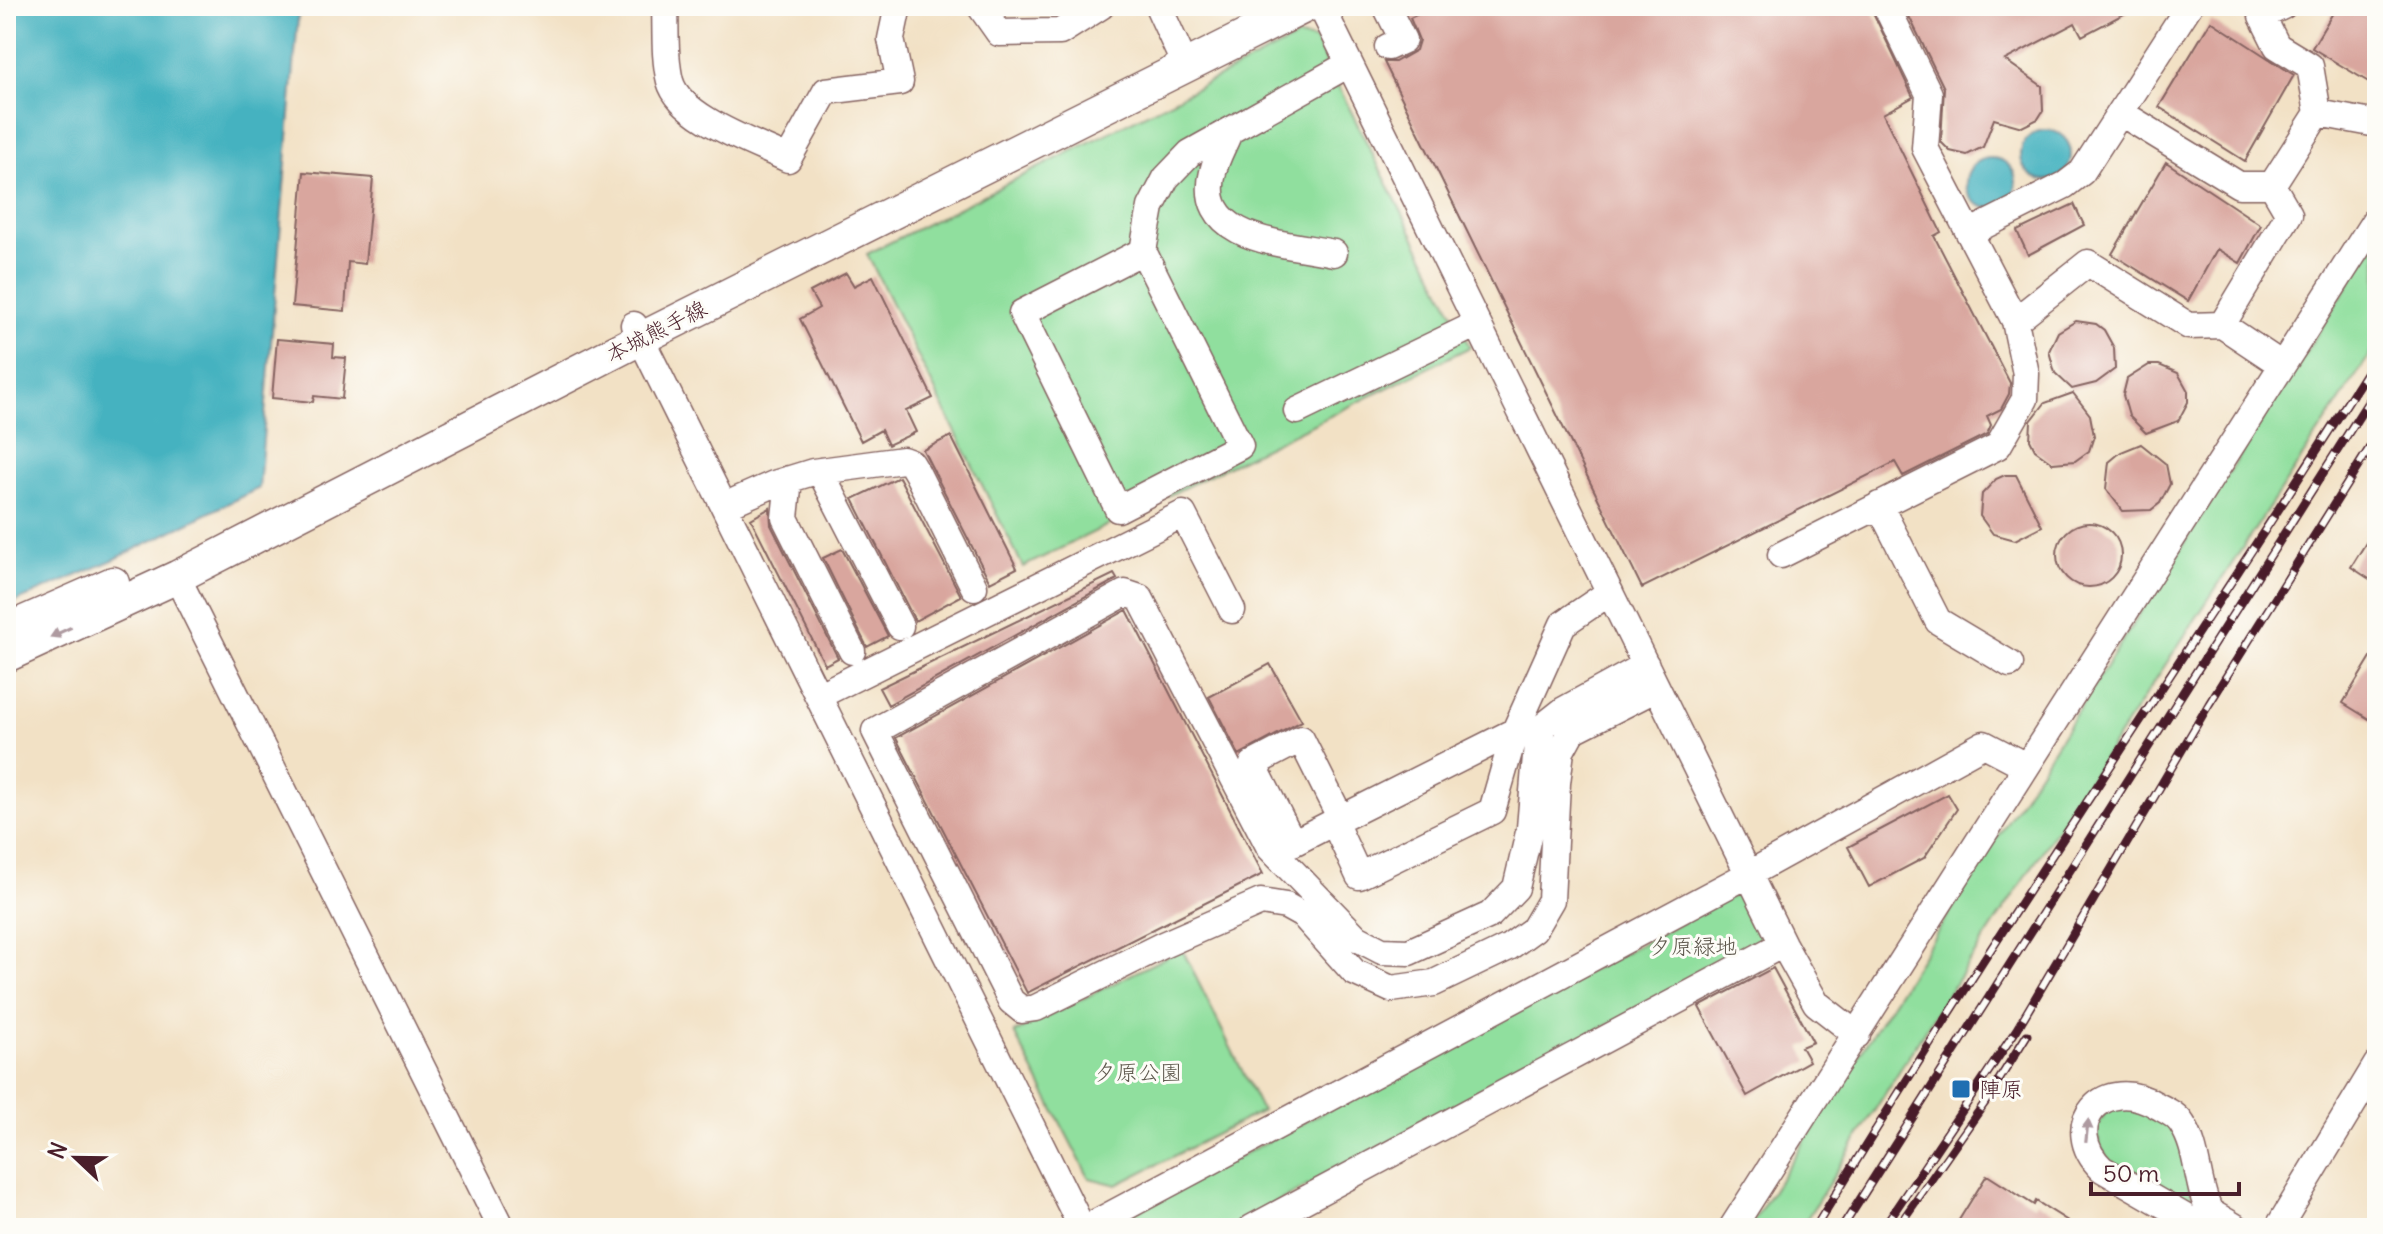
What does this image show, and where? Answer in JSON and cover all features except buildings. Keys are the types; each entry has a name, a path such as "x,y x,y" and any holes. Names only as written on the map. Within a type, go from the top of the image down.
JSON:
{"main road":[{"name":"本城熊手線","path":"6,656 177,577 637,332 1271,6"},
{"name":"本城熊手線","path":"6,630 166,560 1306,6"}],"street":[{"path":"665,6 670,83 687,107 716,125 788,159 826,91 900,82 891,39 898,6"},
{"path":"980,6 999,33 1060,32 1101,6"},
{"path":"1158,6 1179,52"},
{"path":"1321,6 1783,944 1816,1003 1857,1035"},
{"path":"1781,555 1998,446 2025,399 2026,374 2015,321 1925,148 1929,94 1886,6"},
{"path":"1969,233 2074,178 2121,113 2189,6"},
{"path":"2272,185 2318,113 2310,66 2277,46 2262,16 2283,6"},
{"path":"1380,8 1403,40 1388,47"},
{"path":"1143,251 1022,313 1118,509 1240,446 1143,251 1151,207 1166,178 1190,153 1349,64"},
{"path":"2121,113 2239,185 2272,185"},
{"path":"2318,113 2377,124"},
{"path":"1229,132 1212,174 1213,198 1221,219 1233,230 1253,237 1334,253"},
{"path":"2222,325 2289,214 2272,185"},
{"path":"1732,1228 2377,217"},
{"path":"2015,321 2088,263 2189,326 2222,325 2282,365"},
{"path":"1297,411 1477,324"},
{"path":"637,332 1084,1228 1749,874 1984,744 2026,766"},
{"path":"724,506 789,479 820,471 903,460 911,463 974,587"},
{"path":"820,471 900,626"},
{"path":"789,479 785,518 852,651"},
{"path":"1879,505 1938,621 2010,664"},
{"path":"818,696 1183,514 1232,610"},
{"path":"177,577 502,1228"},
{"path":"1515,731 1338,820 1359,876 1492,811 1515,731 1563,624 1610,592"},
{"path":"1125,593 1140,598 1270,848 1357,938 1382,951 1409,952 1490,915 1516,888 1530,828 1537,744 1545,725 1564,710 1652,676 1572,731 1561,751 1551,900 1534,929 1509,947 1434,983 1391,989 1354,972 1304,916 1286,906 1261,902 1163,945 1036,1008 1022,1010 1011,1001 875,731 1125,593"},
{"path":"1252,1228 1783,944"},
{"path":"2278,1228 2377,1064"},
{"path":"2204,1228 2102,1169 2093,1160 2084,1139 2085,1128 2097,1105 2117,1093 2130,1093 2176,1116 2189,1138 2210,1212 2237,1228"}],"green space":[{"path":"1298,37 1315,40 1470,347 1023,567 867,254"},
{"path":"2377,240 2377,344 1933,1017 1801,1228 1749,1228"},
{"name":"夕原緑地","path":"1739,892 1766,935 1763,942 1229,1228 1104,1228"},
{"name":"夕原公園","path":"1182,949 1262,1111 1117,1185 1089,1178 1014,1033"},
{"path":"2118,1100 2176,1127 2196,1213 2109,1160 2099,1143 2098,1128 2105,1114"}],"water":[{"path":"6,6 299,6 259,488 113,560 6,606"},
{"path":"2046,130 2063,138 2071,155 2063,172 2046,180 2029,172 2021,155 2029,138"},
{"path":"1991,158 2008,166 2016,183 2008,200 1991,208 1974,200 1966,183 1974,166"}],"railway":[{"path":"1815,1228 2023,899 2377,356"},
{"path":"1842,1228 2377,388"},
{"path":"1883,1228 2017,1029 2209,704 2377,436"},
{"path":"1897,1228 1984,1104 2027,1035"}],"place":[{"name":"陣原","path":"1961,1089"}]}
